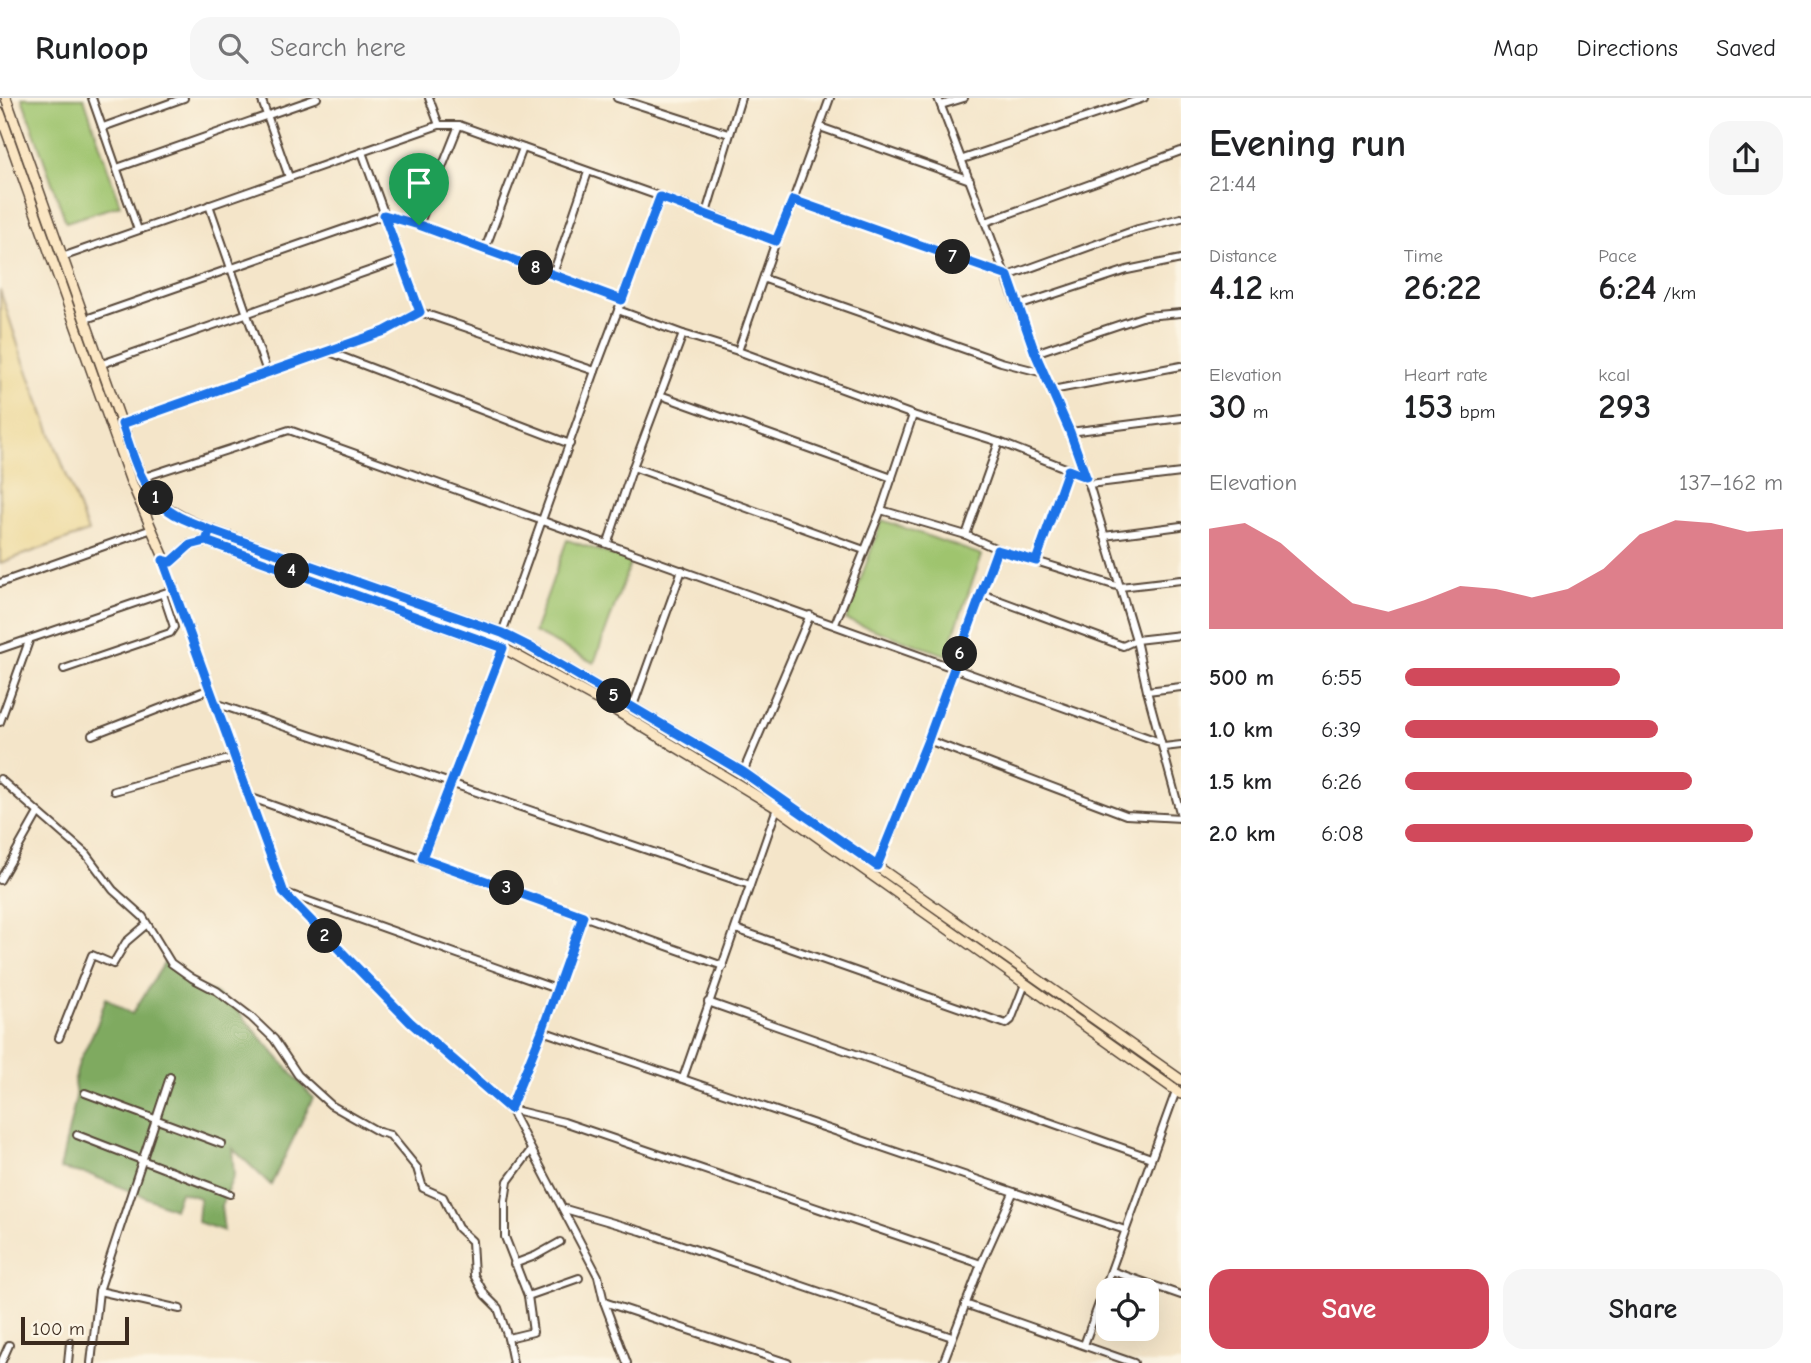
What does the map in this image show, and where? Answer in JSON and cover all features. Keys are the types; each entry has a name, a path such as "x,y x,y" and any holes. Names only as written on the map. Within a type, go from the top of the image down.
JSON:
{"main road":[{"path":"6,98 141,478 161,505 210,530 502,633 633,706 743,772 1181,1080"},
{"path":"0,113 130,479 163,560 171,562 190,545 206,541 503,648 600,701 777,808 1179,1093"},
{"path":"206,541 210,530"}],"street":[{"path":"92,98 138,230"},
{"path":"103,127 184,98"},
{"path":"261,98 289,177"},
{"path":"117,168 317,98"},
{"path":"429,98 439,125"},
{"path":"617,98 729,134"},
{"path":"706,213 741,98"},
{"path":"738,351 830,98"},
{"path":"928,740 1126,815 1181,817 1136,640 1088,480 1035,353 940,102 964,98"},
{"path":"963,159 1144,98"},
{"path":"62,257 439,125 459,125 706,213 776,241"},
{"path":"419,225 459,125"},
{"path":"820,127 971,180"},
{"path":"485,249 523,148"},
{"path":"986,222 1181,151"},
{"path":"362,152 420,312"},
{"path":"553,274 588,172"},
{"path":"502,633 541,519 660,197"},
{"path":"793,200 1008,276 1138,229 1181,218"},
{"path":"209,205 267,372"},
{"path":"86,319 384,215 419,225 622,300"},
{"path":"1018,306 1127,270 1181,259"},
{"path":"102,364 400,260"},
{"path":"765,279 1001,362 1044,373"},
{"path":"618,310 913,415 999,442 1088,480 1181,472"},
{"path":"122,424 385,331 420,312 595,371"},
{"path":"1035,353 1137,319 1181,313"},
{"path":"608,542 683,334"},
{"path":"327,351 570,444"},
{"path":"1052,390 1181,366"},
{"path":"660,396 892,478"},
{"path":"835,624 881,510 913,415"},
{"path":"1070,432 1181,418"},
{"path":"141,478 289,430 608,542 1162,745 1181,745"},
{"path":"966,536 999,442"},
{"path":"633,467 864,550"},
{"path":"1036,561 1068,470"},
{"path":"881,510 966,536 997,550 1120,587 1181,580"},
{"path":"1104,536 1181,526"},
{"path":"0,583 152,530"},
{"path":"877,866 955,669 997,550"},
{"path":"163,560 284,893 410,1022 510,1109 598,1276 604,1302 627,1363"},
{"path":"633,706 682,570"},
{"path":"0,649 173,590"},
{"path":"64,669 170,633 174,627 163,593"},
{"path":"982,594 1123,646 1136,640 1181,635"},
{"path":"743,772 810,615"},
{"path":"0,722 29,640"},
{"path":"422,858 503,648"},
{"path":"1147,691 1181,688"},
{"path":"92,735 210,689"},
{"path":"215,702 750,885"},
{"path":"114,791 236,757"},
{"path":"0,779 86,854 113,890 143,917 171,962 192,978 217,991 251,1017 274,1039 298,1075 331,1105 379,1132 390,1135 417,1168 423,1188 443,1197 458,1227 472,1241 474,1275 485,1296 498,1308 513,1363"},
{"path":"249,797 723,966"},
{"path":"683,1078 777,808"},
{"path":"0,880 38,813"},
{"path":"284,893 556,989"},
{"path":"510,1109 542,1031 583,916"},
{"path":"59,1038 92,955 113,964 126,943 146,925"},
{"path":"736,929 1006,1024 1011,1020 1025,984"},
{"path":"708,1002 1151,1158"},
{"path":"542,1031 1125,1230"},
{"path":"91,1363 99,1291 170,1077"},
{"path":"85,1093 222,1144"},
{"path":"1084,1345 1151,1158 1179,1093"},
{"path":"510,1109 564,1122 981,1264"},
{"path":"77,1135 230,1194"},
{"path":"508,1338 533,1332 528,1296 505,1237 508,1181 531,1150"},
{"path":"943,1363 981,1264 1013,1193"},
{"path":"565,1209 641,1231 952,1337"},
{"path":"514,1264 560,1242"},
{"path":"1112,1271 1181,1295"},
{"path":"528,1296 579,1278"},
{"path":"99,1291 180,1309"},
{"path":"604,1302 788,1363"},
{"path":"965,1304 1134,1363"},
{"path":"68,1363 70,1342"},
{"path":"1,1363 9,1345"}],"green space":[{"path":"22,98 84,98 120,205 66,222"},
{"path":"882,520 982,555 946,655 846,620"},
{"path":"567,540 631,561 594,663 534,632"},
{"path":"165,962 189,983 217,994 238,1011 313,1098 271,1185 232,1148 234,1175 221,1206 224,1231 198,1222 200,1198 180,1192 174,1209 91,1175 60,1169 76,1097 74,1082 79,1062 97,1025 106,998 132,1014"}],"sand":[{"path":"0,290 21,354 88,532 0,563"}],"route":[{"path":"419,225 384,215 420,312 385,331 122,424 141,478 161,505 210,530 206,541 190,545 169,563 163,560 284,893 410,1022 510,1109 542,1031 583,916 422,858 503,648 206,541 210,530 502,633 528,646 743,772 877,866 928,740 997,550 1036,561 1068,470 1086,477 1070,432 1035,353 1008,276 793,200 776,241 660,197 622,300 419,225"}]}
